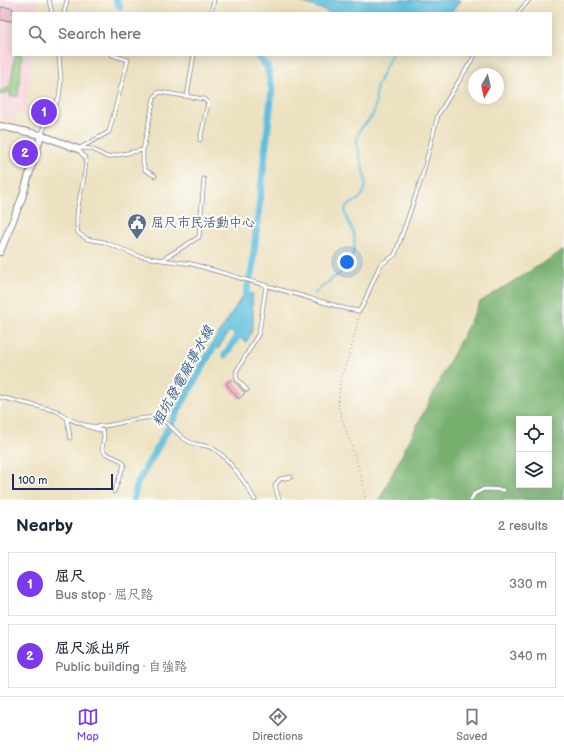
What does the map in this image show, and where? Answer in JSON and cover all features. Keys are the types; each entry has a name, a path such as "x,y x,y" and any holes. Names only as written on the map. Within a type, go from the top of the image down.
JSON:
{"street":[{"path":"0,126 40,135 79,149"},
{"path":"0,252 22,198 40,135"}],"lane":[{"path":"49,0 52,12"},
{"path":"64,12 67,0"},
{"path":"211,12 214,0"},
{"path":"519,12 529,0"},
{"path":"40,135 59,97 61,80 59,56"},
{"path":"79,149 109,132 128,60 118,56"},
{"path":"187,96 194,56"},
{"path":"79,149 86,159 86,176 76,224 78,233 87,239 104,242 139,256 192,264 266,286 360,311 380,265 395,255 422,177 438,115 473,56"},
{"path":"155,176 145,170 143,150 154,98 159,92 204,99 208,103 200,140"},
{"path":"79,149 92,149 107,157 143,150"},
{"path":"162,260 199,237 204,179"},
{"path":"247,390 237,379 236,372 259,333 266,286"},
{"path":"0,397 57,411 67,418 82,425 103,431 104,436 102,449 105,453 122,460 124,465 114,492"},
{"path":"67,418 70,438"},
{"path":"82,425 102,426 128,420 153,418 165,421 185,440 219,452 230,465 254,500"},
{"path":"279,500 275,485 280,479 291,477"},
{"path":"471,500 474,494 484,489 504,490"}],"path":[{"path":"360,311 359,322 340,381 338,406 361,475 366,500"}],"shaded area":[{"path":"0,0 38,0 36,12 12,12 12,56 32,56 26,113 17,112 14,123 6,122 3,115 0,115"}],"green space":[{"path":"15,56 22,56 18,96 10,96 11,91 0,95 0,91 9,87"},
{"path":"564,250 564,500 379,500 480,302"}],"water":[{"path":"296,0 461,0 451,12 329,12"},
{"path":"244,293 253,294 253,324 250,336 246,342 229,331 218,349 212,345"}],"building":[{"path":"0,7 13,8 12,21 0,20"},
{"path":"23,142 32,145 27,161 18,159"},
{"path":"232,379 245,393 239,399 226,384"}],"waterway":[{"name":"粗坑發電廠導水線","path":"116,0 120,6"},
{"name":"粗坑發電廠導水線","path":"244,302 252,270 272,90 267,66 257,56"},
{"path":"314,294 346,268 352,256 355,241 345,210 346,206 357,200 363,193 365,185 365,176 357,139 359,131 373,114 377,86 391,56"},
{"path":"225,355 236,339 238,327"},
{"name":"粗坑發電廠導水線","path":"133,500 137,484 218,339"}],"place":[{"name":"屈尺","path":"44,112"},
{"name":"屈尺派出所","path":"25,153"},
{"name":"屈尺市民活動中心","path":"137,240"}]}
